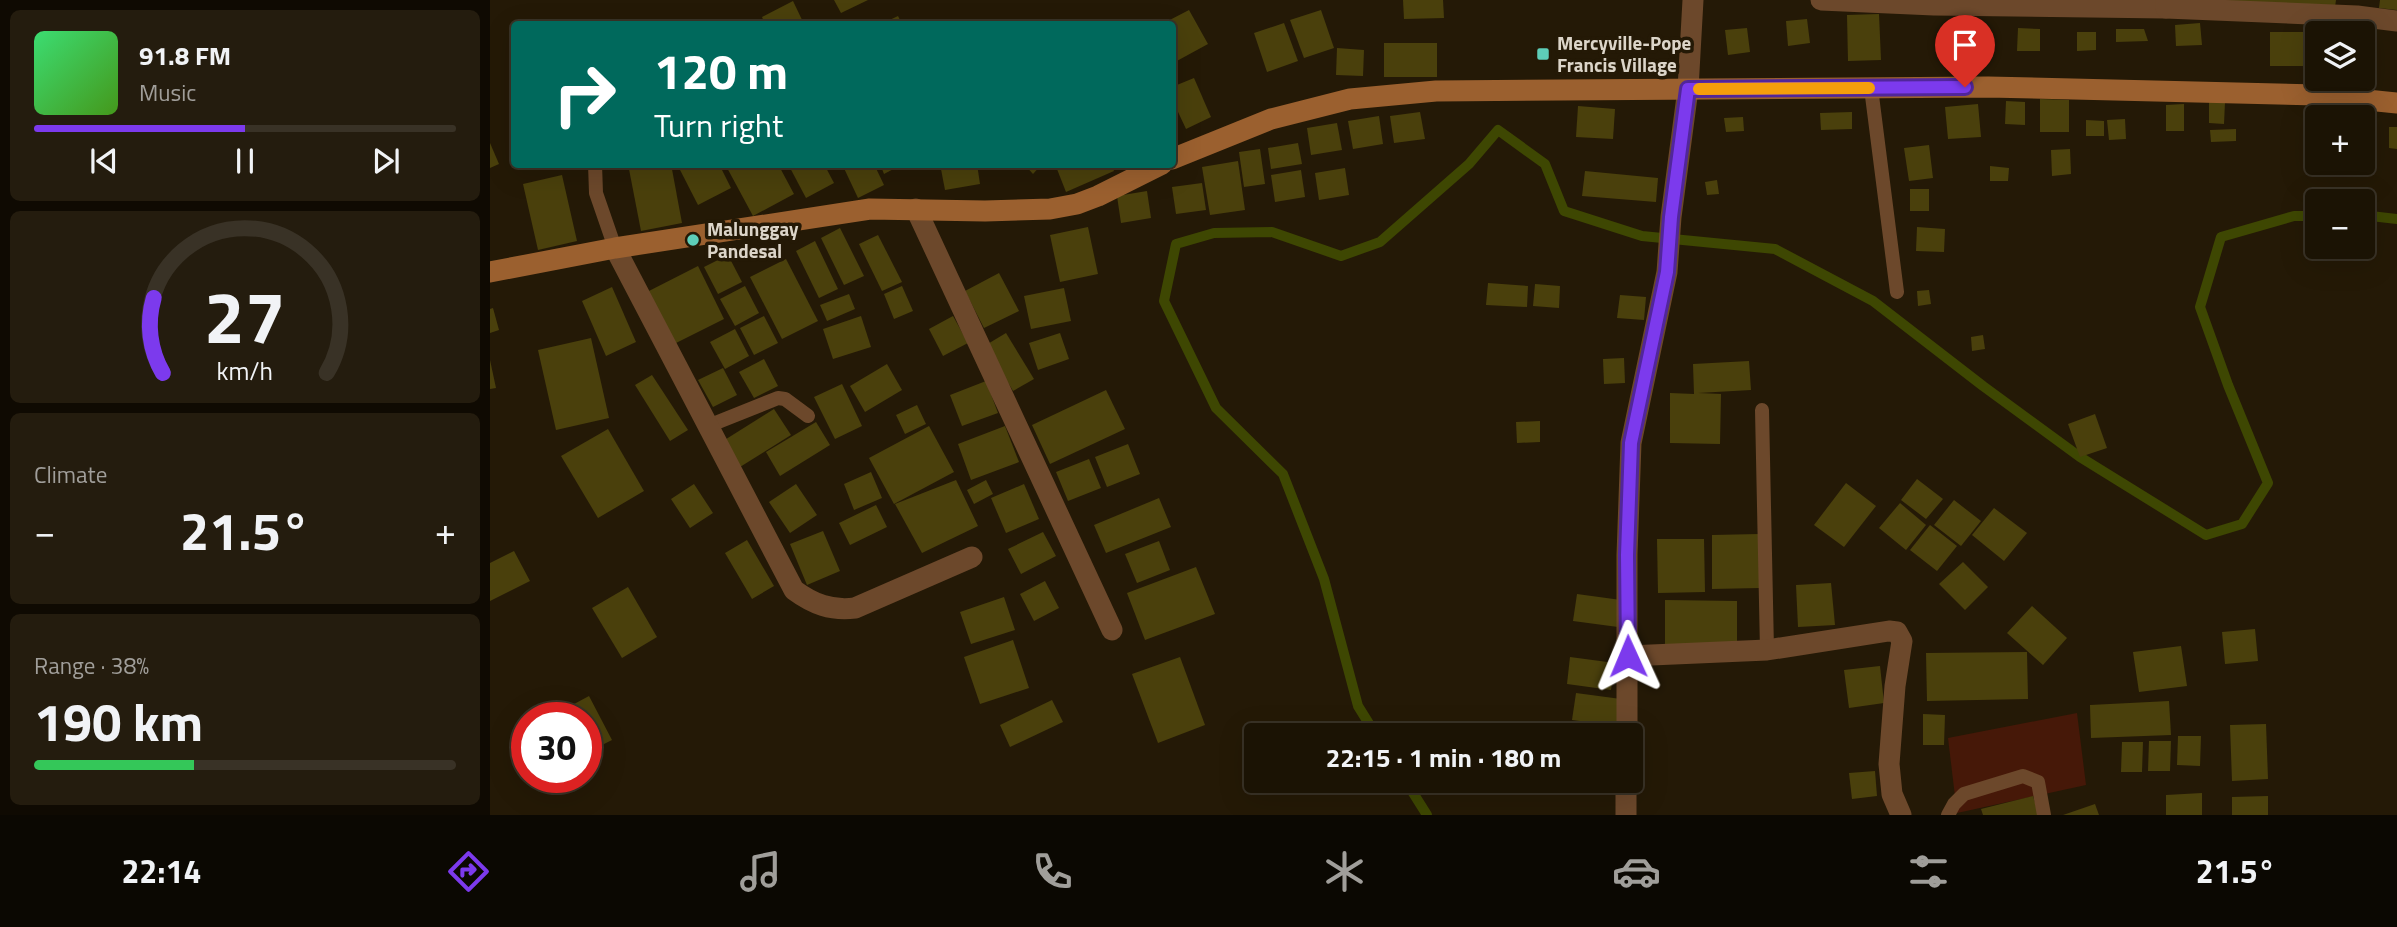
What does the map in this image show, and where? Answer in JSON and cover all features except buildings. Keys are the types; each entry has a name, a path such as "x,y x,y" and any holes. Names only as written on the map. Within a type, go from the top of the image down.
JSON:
{"street":[{"path":"1627,723 1627,555 1631,443 1667,272 1671,217 1688,89 1693,0"},
{"path":"1821,0 1934,5 2070,3 2359,8 2397,21"},
{"path":"1176,157 1271,119 1350,99 1436,91 1988,87 2318,95 2397,103"},
{"path":"490,272 615,248 870,209 1050,209 1077,204 1154,168"},
{"path":"916,209 1112,630"},
{"path":"615,248 794,590 809,601 840,610 855,608 972,557"},
{"path":"1628,656 1767,650 1897,632 1902,641 1895,686 1889,764 1892,794 1901,815"},
{"path":"1626,793 1626,815"}],"lane":[{"path":"1871,88 1897,292"},
{"path":"595,168 596,193 615,248"},
{"path":"708,426 778,398 785,399 808,415"},
{"path":"1762,410 1767,650"},
{"path":"1948,815 1964,794 2023,776 2038,782 2044,815"}],"shaded area":[{"path":"2077,713 2086,785 1957,813 1948,738"}],"waterway":[{"path":"1369,723 1358,706 1324,579 1283,474 1216,408 1164,301 1176,244 1214,233 1272,232 1341,256 1380,242 1469,164 1498,130 1545,164 1564,211 1642,236 1775,249 1873,301 2080,457 2206,535 2242,524 2268,483 2200,307 2221,237 2294,216 2305,216"},
{"path":"2375,216 2397,219"},
{"path":"1413,793 1427,815"}],"slow traffic":[{"path":"1699,89 1869,88"}],"place":[{"name":"Mercyville-Pope Francis Village","path":"1543,54"},
{"name":"Malunggay Pandesal","path":"693,240"}],"route":[{"path":"1628,656 1627,555 1631,443 1667,272 1671,217 1688,89 1965,87"}]}
